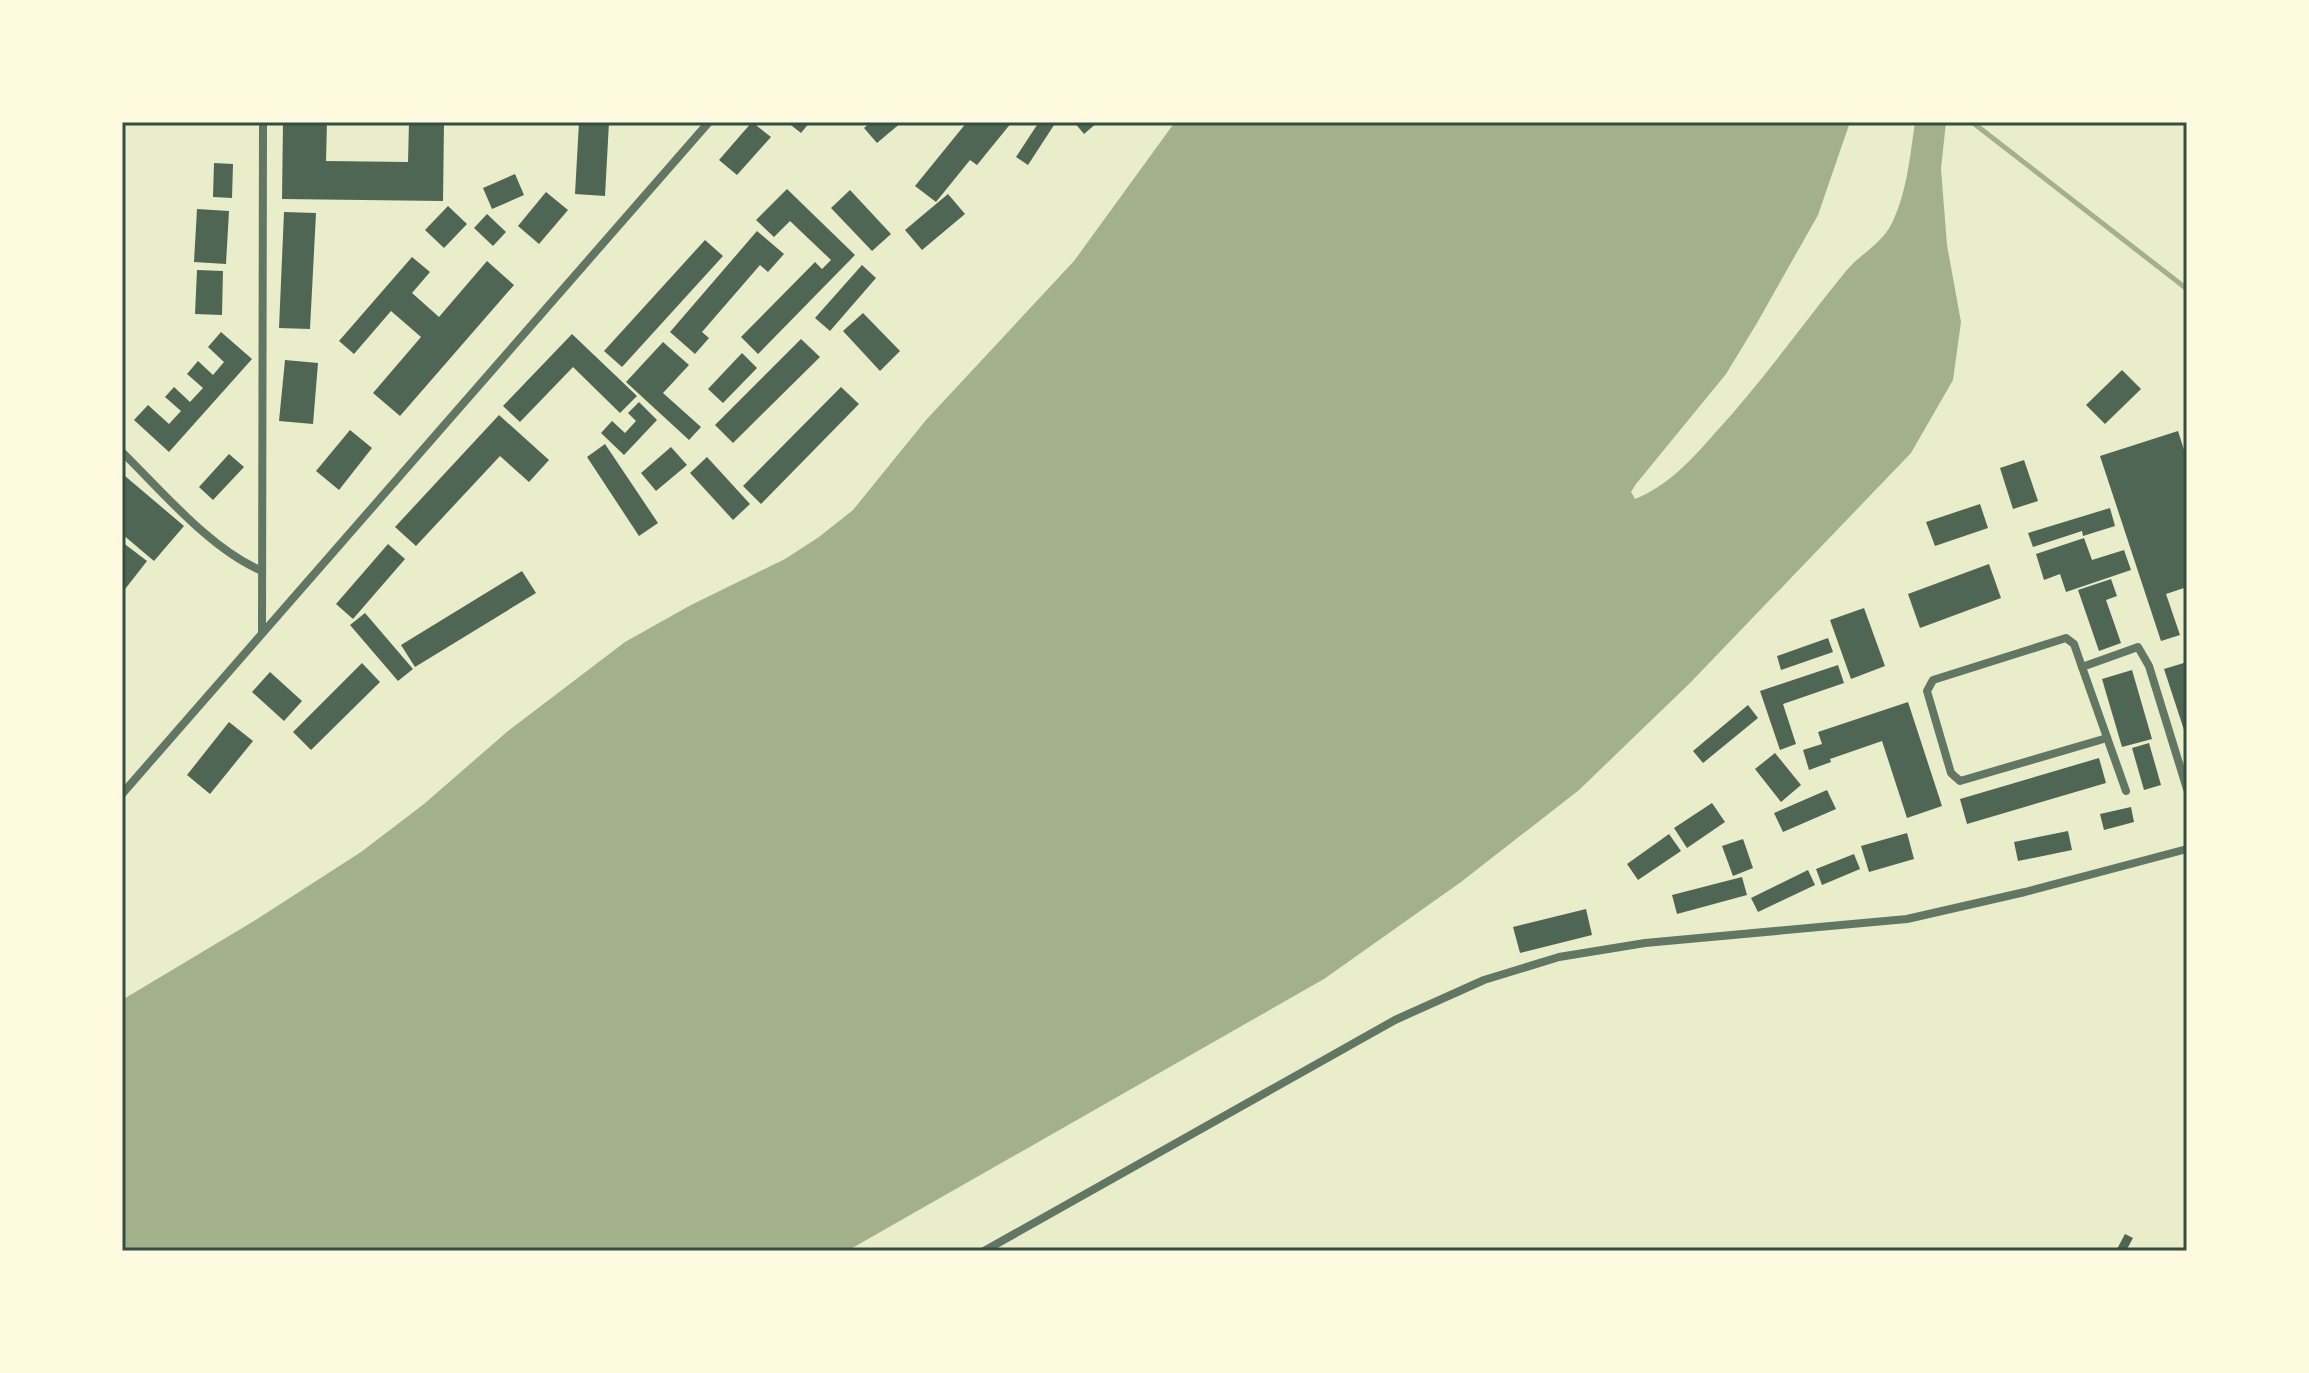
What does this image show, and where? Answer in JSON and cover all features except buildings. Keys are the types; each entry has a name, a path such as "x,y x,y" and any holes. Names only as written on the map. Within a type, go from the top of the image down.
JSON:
{"street":[{"path":"262,631 263,122"},
{"path":"122,794 709,122"},
{"path":"122,452 196,524 242,563 262,571"},
{"path":"2107,738 1960,781 1951,773 1927,691 1933,680 2066,638 2074,644 2126,791"},
{"path":"2082,667 2138,647 2143,652 2187,789"},
{"path":"984,1251 1395,1020 1484,980 1559,957 1645,943 1907,919 2025,892 2187,849"}],"shaded area":[{"path":"1175,122 1850,122 1818,215 1757,323 1726,374 1636,484 1631,492 1635,499 1669,479 1697,452 1749,394 1846,271 1883,237 1901,199 1915,122 1946,122 1941,169 1947,245 1961,322 1953,380 1911,453 1690,683 1579,790 1461,882 1324,979 847,1251 122,1251 122,1000 361,852 424,804 508,731 625,642 691,605 785,559 853,510 926,420 1074,261"}],"waterway":[{"path":"1972,122 2187,289"}]}
